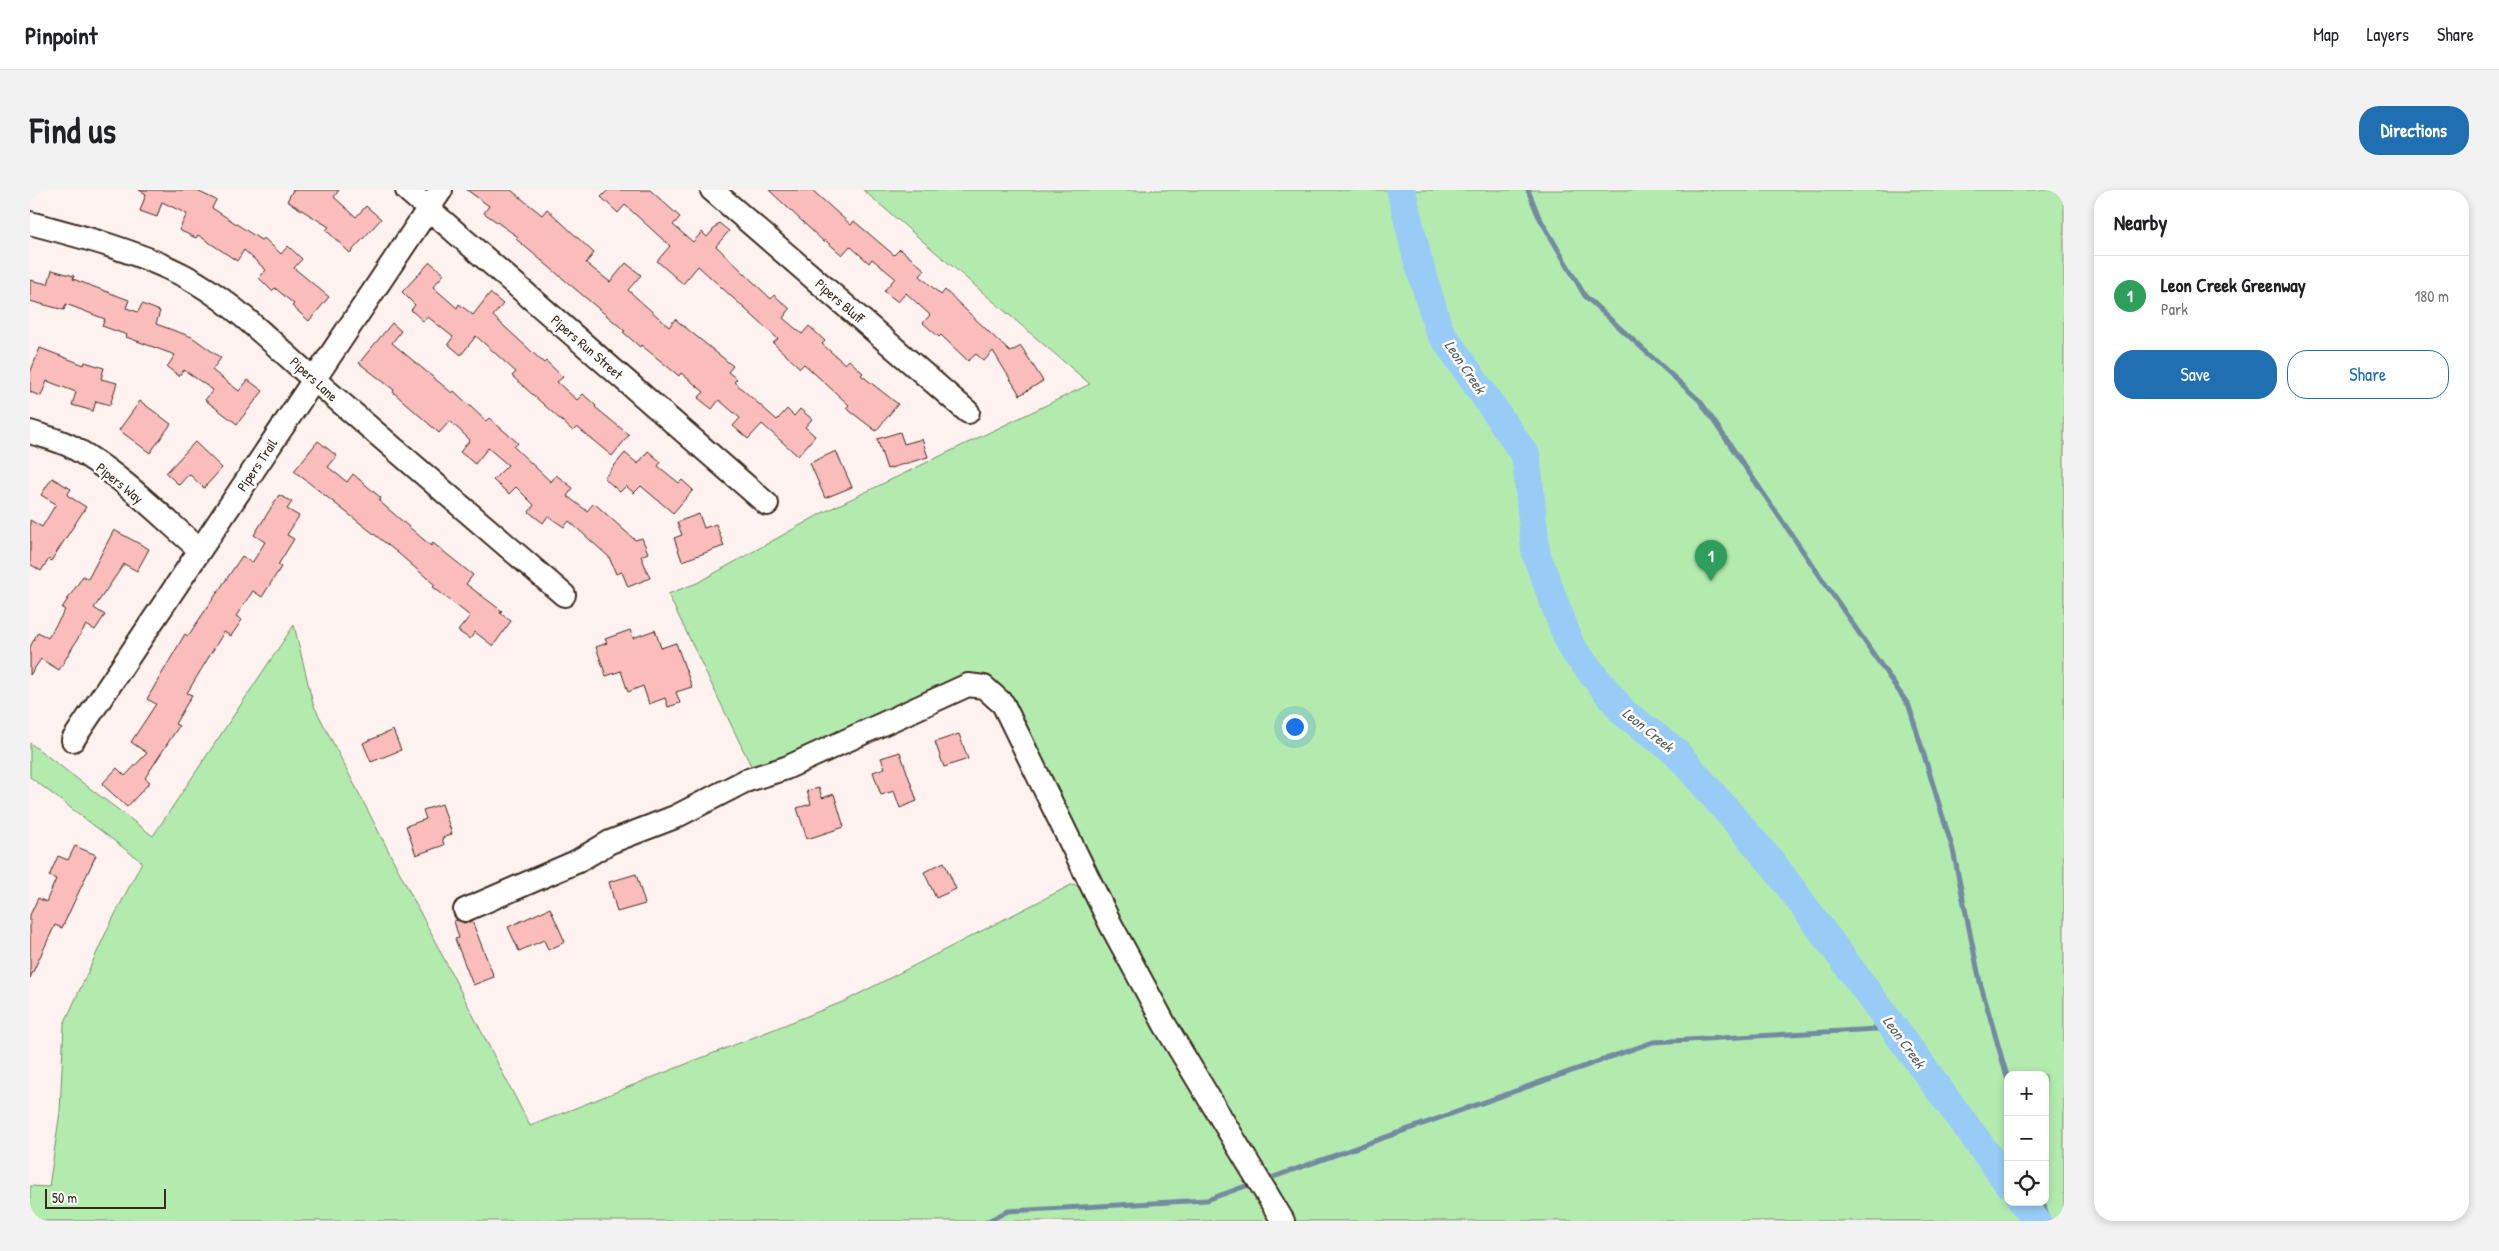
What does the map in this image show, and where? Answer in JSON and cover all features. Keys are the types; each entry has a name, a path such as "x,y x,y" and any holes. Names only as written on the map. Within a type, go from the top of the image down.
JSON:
{"street":[{"name":"Pipers Run Street","path":"407,190 767,504"},
{"name":"Pipers Trail","path":"73,740 315,381 440,190"},
{"name":"Pipers Bluff","path":"712,190 968,412"},
{"name":"Pipers Lane","path":"30,222 110,244 185,276 250,320 315,381 564,595"},
{"name":"Pipers Way","path":"32,437 51,438 74,448 111,474 200,550"},
{"path":"465,910 576,862 610,842 676,817 745,781 786,768 968,685 984,687 1003,704 1103,908 1165,1025 1283,1221"}],"green space":[{"path":"863,190 2064,190 2064,1221 30,1221 30,1186 49,1187 60,1112 64,1024 109,926 142,862 30,777 30,743 153,836 294,625 313,704 530,1126 845,1001 1073,884 1106,901 989,678 780,760 751,766 668,594 697,583 824,512 1090,384"}],"building":[{"path":"139,190 195,190 216,200 212,208 261,240 264,238 281,254 288,246 302,259 294,268 329,297 309,321 292,306 294,304 275,288 272,291 259,278 266,270 244,250 237,261 198,235 196,238 179,230 187,214 162,202 157,217 140,211 146,194"},
{"path":"293,190 339,190 334,197 356,217 366,206 381,219 350,253 326,230 329,227 287,201"},
{"path":"467,190 511,190 542,215 547,209 594,253 586,263 610,282 626,263 641,275 628,290 669,327 675,319 733,366 728,372 737,379 734,382 777,420 787,409 794,416 800,409 812,419 805,427 815,436 798,456 762,424 748,439 733,426 740,418 719,400 712,409 698,398 704,392 681,373 679,376 641,345 640,347 623,332 625,331 516,239 518,237 484,213 489,206"},
{"path":"608,190 650,190 680,217 673,225 693,242 702,232 707,237 719,223 729,231 716,246 771,299 774,295 790,309 783,318 802,334 809,326 825,341 822,344 845,364 849,360 863,373 861,375 898,404 876,431 846,408 849,405 804,364 800,368 773,343 778,339 698,266 683,284 657,261 670,246 625,205 618,213 601,197"},
{"path":"769,190 812,190 851,225 854,221 894,255 900,249 925,270 920,276 941,295 945,290 1010,352 1021,346 1043,381 1020,395 993,351 984,361 976,354 968,361 941,335 939,337 923,323 930,315 906,293 898,302 884,291 895,278 872,259 869,263 850,246 842,255 825,240 824,242"},
{"path":"430,262 444,274 433,287 457,308 459,304 473,315 490,293 503,304 493,316 544,363 546,361 563,377 557,382 577,400 583,394 595,407 629,435 612,456 577,427 573,431 512,376 516,372 476,336 461,355 448,344 453,337 428,317 423,321 411,310 415,305 402,292"},
{"path":"52,270 74,276 73,279 129,300 126,308 138,312 142,304 160,311 156,324 192,337 221,358 212,370 239,391 248,380 263,391 237,424 205,400 213,390 184,370 179,376 167,367 175,355 102,326 105,319 66,304 64,310 30,301 30,280 48,284"},
{"path":"392,323 401,331 392,343 452,393 454,391 486,421 489,418 518,443 514,447 551,482 556,475 573,488 567,496 587,511 594,503 635,540 642,538 648,553 641,556 650,578 628,587 622,572 616,574 609,557 569,521 564,527 548,516 543,523 529,512 534,505 516,487 509,494 493,480 508,465 488,448 475,464 460,452 470,440 450,421 439,433 393,392 394,390 359,363"},
{"path":"40,348 84,365 85,362 104,368 101,379 117,383 110,405 96,401 93,411 72,405 76,392 47,381 41,396 30,392 30,373"},
{"path":"140,401 171,424 150,453 119,430"},
{"path":"900,432 904,444 922,439 928,457 887,469 877,439"},
{"path":"318,441 337,456 328,467 347,482 353,474 381,498 379,501 431,546 433,543 473,575 466,584 502,611 500,613 511,621 493,646 475,632 470,639 458,631 470,616 433,587 435,585 398,553 294,471"},
{"path":"195,442 222,468 204,488 189,474 179,485 166,473"},
{"path":"648,451 661,462 658,466 679,483 682,480 693,490 673,513 641,486 634,493 626,486 620,492 604,478 625,453 638,464"},
{"path":"836,451 852,487 825,498 810,463"},
{"path":"52,478 71,489 67,495 86,507 51,561 49,559 41,571 30,564 30,520 42,527 56,504 41,495"},
{"path":"279,495 292,502 287,509 299,516 287,535 294,539 278,565 281,567 262,597 253,591 236,616 242,620 231,636 224,632 187,693 192,695 175,724 179,726 145,778 150,782 127,807 102,784 117,768 125,776 147,753 131,742 156,704 147,699 185,634 188,636 242,556 252,563 265,542 254,535"},
{"path":"699,514 704,528 716,524 724,546 682,561 674,538 682,535 677,522"},
{"path":"114,530 149,549 137,571 124,564 94,608 105,615 95,630 86,625 59,670 41,659 30,675 30,647 38,632 48,638 65,610 62,608 83,576 88,579"},
{"path":"630,630 633,638 655,630 661,648 676,643 692,687 676,692 680,703 668,707 665,698 649,704 643,686 628,692 621,671 606,676 596,647 607,643 605,639"},
{"path":"393,730 401,750 371,762 363,743"},
{"path":"959,734 968,759 944,767 935,742"},
{"path":"900,752 917,801 900,808 894,791 881,795 873,772 885,768 881,758"},
{"path":"819,788 822,798 834,794 844,827 807,839 797,808 811,804 807,791"},
{"path":"442,804 452,834 442,838 444,845 416,855 406,826 426,819 423,810"},
{"path":"75,846 96,855 62,928 55,925 30,978 30,915 38,898 46,902 56,879 49,876 58,856 68,860"},
{"path":"944,862 956,889 936,898 924,872"},
{"path":"636,874 645,904 617,912 609,882"},
{"path":"550,908 565,942 548,950 544,940 519,951 508,927"},
{"path":"457,920 464,923 472,921 494,977 473,985 455,939 459,938 454,921"}],"waterway":[{"name":"Leon Creek","path":"1401,190 1417,257 1439,330 1526,456 1536,554 1571,647 1624,713 1675,751 1773,864 2004,1178"},
{"path":"1528,190 1538,215 1585,296 1700,401 1909,706 1953,850 1980,982 2005,1071"},
{"path":"1265,1180 1653,1042 1894,1028"},
{"path":"988,1221 1008,1211 1207,1200 1254,1183"},
{"name":"Leon Creek","path":"2025,1206 2036,1221"},
{"path":"2044,1206 2048,1221"}],"place":[{"name":"Leon Creek Greenway","path":"1711,581"}]}
